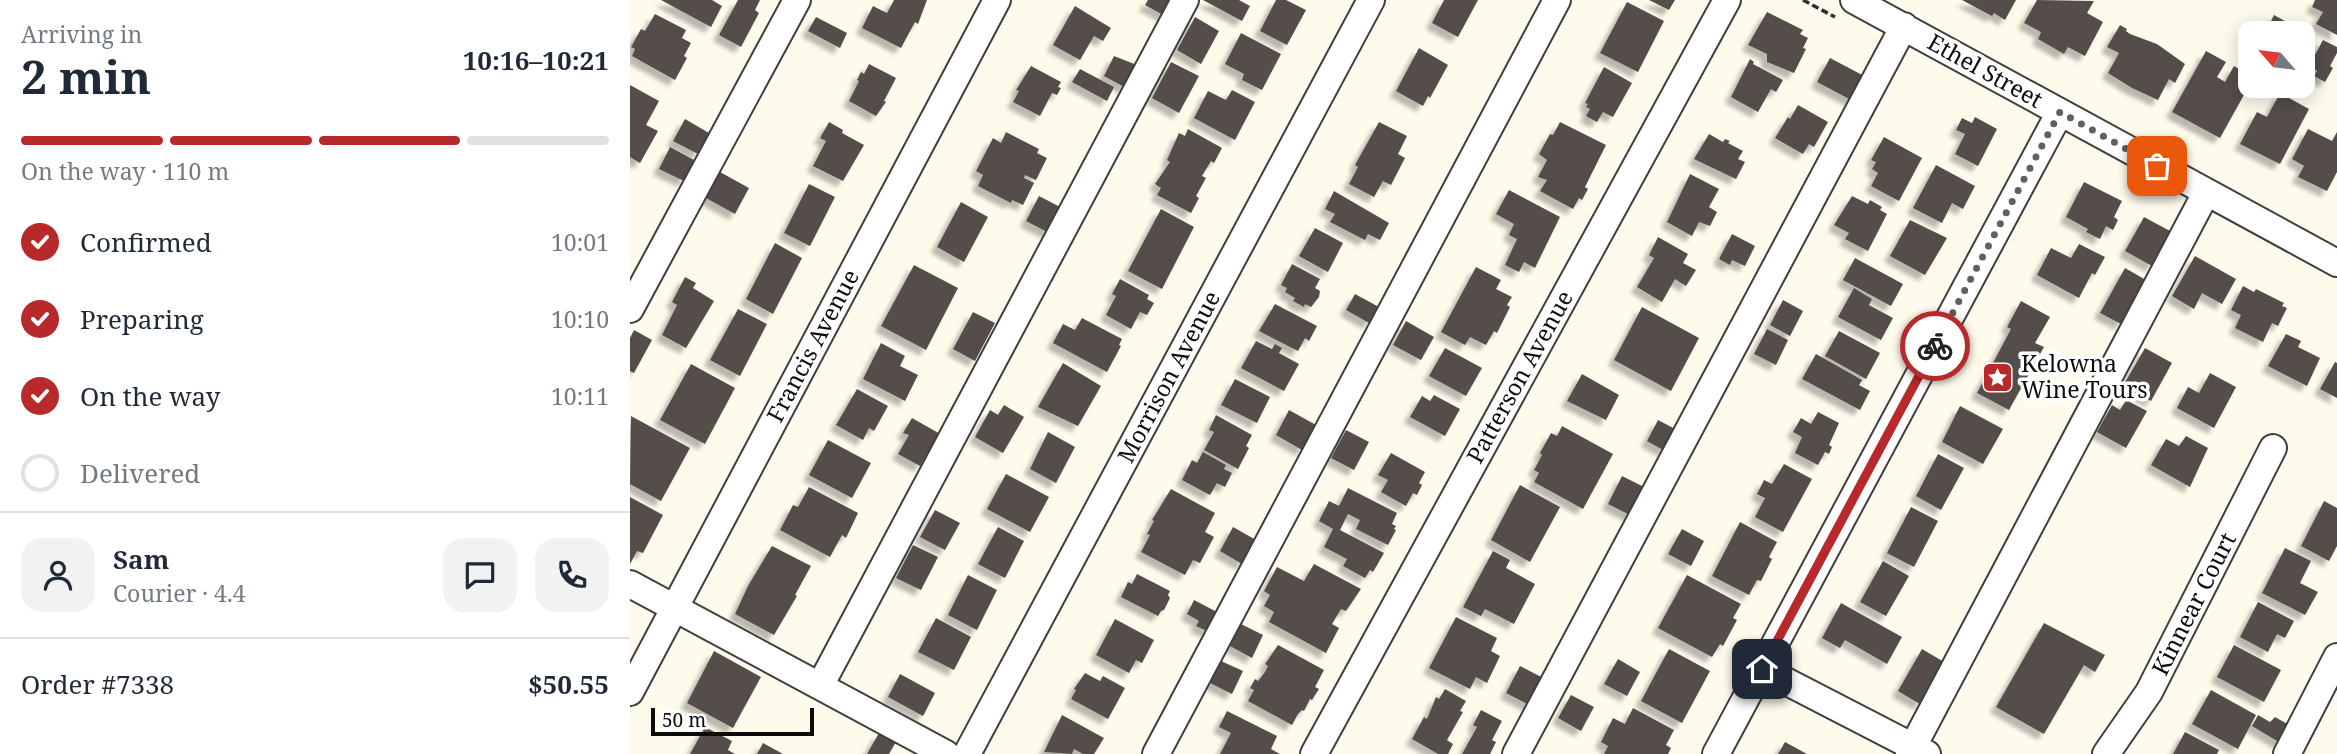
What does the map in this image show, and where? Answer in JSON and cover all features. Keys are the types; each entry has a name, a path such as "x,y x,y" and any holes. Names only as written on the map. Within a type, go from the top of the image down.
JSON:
{"street":[{"path":"630,309 797,0"},
{"name":"Francis Avenue","path":"630,692 997,0"},
{"path":"820,686 1185,0"},
{"name":"Morrison Avenue","path":"967,754 1371,0"},
{"path":"1156,754 1558,0"},
{"name":"Patterson Avenue","path":"1314,754 1727,0"},
{"name":"Ethel Street","path":"1854,0 2337,263"},
{"path":"1516,754 1904,26"},
{"path":"1716,754 2060,112"},
{"path":"1762,669 1917,752 2206,193"},
{"name":"Kinnear Court","path":"2106,754 2149,692 2273,449"},
{"path":"630,584 946,754"},
{"path":"2287,754 2337,657"}],"building":[{"path":"661,0 712,0 722,6 711,27"},
{"path":"738,0 760,0 755,10 759,13 741,47 719,35"},
{"path":"894,0 927,0 918,24 915,22 901,48 862,28 873,6 887,13"},
{"path":"1148,0 1173,0 1165,16 1145,5"},
{"path":"1203,0 1239,0 1250,6 1242,21"},
{"path":"1276,0 1286,0 1306,10 1287,45 1260,31"},
{"path":"1444,0 1478,0 1458,37 1432,23"},
{"path":"1649,0 1675,0 1669,10"},
{"path":"1962,0 2016,0 2005,20"},
{"path":"2037,0 2094,1 2087,13 2103,22 2085,56 2068,47 2064,54 2038,39 2041,32 2024,23"},
{"path":"2315,0 2337,0 2337,35 2316,24 2323,12 2312,7"},
{"path":"1627,2 1664,21 1638,72 1600,53"},
{"path":"1075,6 1111,28 1103,41 1094,36 1080,60 1053,45"},
{"path":"1767,12 1803,30 1800,34 1808,38 1803,48 1806,49 1794,73 1767,62 1767,54 1748,45"},
{"path":"655,14 686,30 682,38 691,43 684,56 687,58 675,80 632,56 635,49 631,47 641,29 645,31"},
{"path":"2274,15 2285,21 2271,21"},
{"path":"816,17 847,33 840,48 808,31"},
{"path":"1195,17 1219,31 1201,64 1177,50"},
{"path":"2120,25 2130,34 2157,44 2185,64 2175,83 2169,79 2158,100 2108,73 2119,53 2107,47"},
{"path":"1241,33 1281,54 1262,90 1242,80 1244,74 1225,64"},
{"path":"2323,40 2337,47 2330,66 2333,68 2325,82 2315,77 2315,55"},
{"path":"1419,48 1448,65 1423,106 1396,91"},
{"path":"2206,51 2226,62 2217,77 2225,82 2234,66 2238,68 2238,98 2242,98 2220,138 2172,112"},
{"path":"1114,56 1137,65 1126,88 1104,76"},
{"path":"1830,58 1868,78 1855,102 1817,82"},
{"path":"1750,59 1753,64 1783,80 1776,92 1771,89 1758,112 1731,97"},
{"path":"1171,62 1199,76 1179,113 1152,98"},
{"path":"869,64 896,78 884,101 886,102 876,116 849,101 861,72 864,74"},
{"path":"1031,66 1061,82 1057,95 1052,93 1040,116 1013,102 1019,91 1016,90"},
{"path":"1604,67 1632,83 1613,117 1603,112 1597,122 1586,116 1590,109 1585,103"},
{"path":"1080,69 1114,87 1107,101 1072,82"},
{"path":"630,85 659,101 646,125 658,131 640,163 630,157"},
{"path":"1232,90 1255,102 1235,140 1194,118 1208,91 1226,100"},
{"path":"2277,98 2289,98 2309,109 2280,164 2240,144 2257,112 2267,117"},
{"path":"1798,105 1828,122 1814,147 1809,144 1803,154 1775,138"},
{"path":"1975,117 1997,129 1978,166 1955,154 1965,134 1956,130 1962,118 1972,123"},
{"path":"685,119 709,133 698,154 673,141"},
{"path":"829,122 864,145 843,181 813,166 826,141 820,138"},
{"path":"1379,122 1407,136 1398,154 1405,158 1391,185 1383,181 1374,197 1349,184 1358,167 1355,165"},
{"path":"1560,122 1606,145 1585,187 1588,189 1573,209 1540,191 1547,180 1538,177 1547,160 1539,154"},
{"path":"1188,129 1222,148 1214,163 1211,161 1202,176 1206,178 1196,196 1199,198 1191,213 1157,195 1161,188 1155,184 1170,162 1167,160 1179,133 1185,136"},
{"path":"2308,129 2332,141 2337,132 2337,172 2327,191 2298,177 2304,166 2292,159"},
{"path":"1006,132 1039,149 1037,153 1047,158 1036,180 1025,175 1024,178 1034,183 1023,205 1012,200 1011,203 978,186 983,175 976,171 993,138 1001,143"},
{"path":"1709,134 1723,142 1725,139 1730,141 1728,143 1743,151 1738,159 1745,162 1736,179 1694,159"},
{"path":"1884,137 1922,158 1899,201 1871,186 1878,173 1872,169 1876,162 1871,160"},
{"path":"670,147 694,160 684,181 659,169"},
{"path":"1936,165 1975,186 1963,209 1952,203 1942,223 1913,208"},
{"path":"720,172 749,188 735,214 706,198"},
{"path":"1690,174 1719,189 1709,207 1717,212 1710,226 1699,222 1692,236 1667,222"},
{"path":"2084,182 2122,201 2114,217 2118,220 2113,230 2106,226 2100,239 2066,217"},
{"path":"809,184 835,197 810,246 784,233"},
{"path":"1509,190 1560,217 1535,268 1524,262 1519,272 1505,265 1517,239 1509,235 1514,224 1496,214"},
{"path":"1334,191 1389,223 1380,240 1368,234 1365,240 1330,222 1335,214 1325,209"},
{"path":"1039,196 1062,208 1049,233 1026,221"},
{"path":"1852,196 1868,204 1870,200 1882,207 1880,210 1887,214 1868,251 1845,239 1849,233 1834,225"},
{"path":"961,202 988,217 964,262 937,247"},
{"path":"1161,209 1194,227 1162,289 1128,271"},
{"path":"2144,217 2170,231 2152,266 2125,251"},
{"path":"1910,220 1947,238 1925,275 1890,256"},
{"path":"1315,228 1343,243 1328,272 1299,256"},
{"path":"1732,234 1755,246 1745,266 1732,260 1730,265 1719,259"},
{"path":"1658,237 1688,254 1683,263 1696,270 1686,286 1675,279 1662,302 1637,287 1654,258 1649,255"},
{"path":"775,243 802,258 773,314 746,299"},
{"path":"2079,244 2105,257 2095,275 2092,273 2079,298 2037,275 2051,248 2071,258"},
{"path":"2195,256 2236,279 2222,304 2202,293 2194,309 2172,296"},
{"path":"1855,258 1903,284 1891,306 1843,280"},
{"path":"1292,264 1320,279 1315,288 1320,291 1319,297 1311,307 1305,304 1304,307 1293,301 1295,298 1285,292 1287,288 1281,285"},
{"path":"914,265 958,288 926,350 881,326"},
{"path":"1476,267 1501,280 1496,289 1512,297 1497,333 1494,331 1486,345 1470,337 1465,345 1441,332"},
{"path":"2125,268 2146,280 2131,311 2129,309 2121,324 2100,313"},
{"path":"685,277 696,283 693,288 714,301 686,348 662,335 677,305 672,302"},
{"path":"1120,279 1149,295 1147,299 1154,303 1147,315 1140,312 1131,329 1106,315 1116,296 1112,294"},
{"path":"2243,286 2254,292 2256,289 2284,303 2282,306 2287,308 2278,326 2272,323 2263,342 2235,328 2241,315 2231,310"},
{"path":"1854,288 1872,299 1869,305 1893,318 1881,340 1838,317"},
{"path":"1355,294 1379,307 1369,323 1346,310"},
{"path":"1783,300 1803,311 1790,336 1770,325"},
{"path":"2021,301 2050,317 2035,343 2044,347 2009,410 1977,393 2011,329 2007,327"},
{"path":"1275,304 1317,326 1309,341 1305,338 1298,351 1259,331"},
{"path":"1642,307 1699,338 1671,391 1614,360"},
{"path":"738,309 767,324 740,376 710,360"},
{"path":"973,312 995,323 975,361 953,349"},
{"path":"1082,318 1122,339 1107,372 1053,343 1063,324 1075,330"},
{"path":"1406,321 1434,337 1421,360 1393,345"},
{"path":"1767,329 1788,340 1776,365 1754,354"},
{"path":"634,330 652,340 634,373 630,371 630,338"},
{"path":"1839,331 1880,353 1866,379 1825,356"},
{"path":"2286,334 2301,341 2298,347 2320,358 2307,386 2268,366"},
{"path":"1256,341 1272,349 1275,344 1282,348 1279,353 1299,364 1284,391 1241,368"},
{"path":"881,343 905,356 900,366 918,375 905,401 863,379"},
{"path":"1445,348 1482,368 1466,396 1429,376"},
{"path":"2145,348 2172,363 2151,401 2123,386"},
{"path":"1816,354 1862,380 1859,385 1870,391 1860,410 1802,379"},
{"path":"2335,362 2337,363 2337,398 2320,389"},
{"path":"1063,363 1101,386 1078,426 1038,407"},
{"path":"691,364 735,388 705,444 660,420"},
{"path":"2210,373 2236,387 2214,428 2177,408 2188,387 2199,393"},
{"path":"1582,374 1619,395 1606,420 1567,401"},
{"path":"1235,379 1270,397 1257,423 1221,405"},
{"path":"857,389 888,406 874,431 869,428 863,440 836,425"},
{"path":"1434,395 1460,409 1445,436 1410,417 1422,396 1430,401"},
{"path":"2126,400 2147,411 2126,448 2097,432 2112,405 2120,410"},
{"path":"1004,405 1024,417 1003,453 975,437 990,410 998,415"},
{"path":"1960,406 2003,429 1983,464 1942,442"},
{"path":"1289,410 1316,425 1302,450 1276,435"},
{"path":"1818,412 1839,423 1829,445 1832,447 1829,454 1825,452 1818,465 1795,453 1802,437 1793,432 1801,418 1811,424"},
{"path":"1216,415 1252,435 1246,446 1249,448 1238,469 1204,450 1214,432 1209,430"},
{"path":"631,416 690,448 661,501 630,484"},
{"path":"912,418 942,435 935,449 931,447 920,466 898,454 909,435 903,433"},
{"path":"1658,420 1677,430 1665,451 1647,441"},
{"path":"1562,426 1613,454 1583,509 1534,482 1539,473 1534,470 1542,455 1540,453 1551,433 1557,436"},
{"path":"1346,430 1369,442 1354,470 1331,458"},
{"path":"1048,432 1075,447 1056,483 1030,469"},
{"path":"2186,436 2208,448 2190,487 2151,465 2166,439 2179,446"},
{"path":"828,440 871,463 852,498 809,475"},
{"path":"1203,452 1226,465 1224,469 1232,473 1225,487 1217,483 1210,495 1182,480 1192,460 1197,463"},
{"path":"1391,453 1425,472 1417,495 1413,493 1406,506 1381,492 1388,480 1378,475"},
{"path":"1938,454 1964,468 1941,510 1916,496"},
{"path":"1784,464 1812,479 1783,532 1755,517 1765,498 1757,494 1764,480 1772,484"},
{"path":"1006,474 1049,497 1030,532 987,509"},
{"path":"1622,476 1646,488 1632,516 1608,504"},
{"path":"1520,485 1560,507 1530,562 1491,540"},
{"path":"809,487 858,513 846,538 842,535 830,557 780,530 793,505 798,507"},
{"path":"1348,488 1397,513 1392,524 1396,526 1396,530 1388,545 1356,529 1360,520 1348,514 1340,530 1384,553 1373,572 1370,570 1365,578 1343,566 1347,559 1324,547 1333,529 1319,521 1329,501 1339,506"},
{"path":"1171,489 1215,513 1205,532 1214,537 1200,563 1193,560 1185,575 1141,552 1150,535 1147,534 1154,521 1152,520"},
{"path":"630,497 663,515 643,553 637,551 630,564"},
{"path":"2324,501 2337,508 2337,546 2329,561 2301,546"},
{"path":"1911,507 1938,521 1914,567 1887,553"},
{"path":"935,510 960,523 945,550 920,537"},
{"path":"1740,522 1777,542 1761,581 1757,580 1749,595 1712,576"},
{"path":"998,527 1024,541 1005,578 978,564"},
{"path":"1233,527 1256,540 1242,564 1220,551"},
{"path":"1682,529 1704,541 1691,566 1668,554"},
{"path":"913,545 938,557 921,590 896,578"},
{"path":"772,546 811,566 774,635 735,614"},
{"path":"2285,548 2311,561 2300,583 2318,592 2305,615 2262,593"},
{"path":"1493,551 1510,560 1506,568 1535,584 1514,624 1485,609 1481,616 1463,607"},
{"path":"1883,561 1909,576 1886,616 1860,602"},
{"path":"1314,564 1361,589 1346,611 1341,609 1332,624 1339,628 1326,653 1269,622 1274,612 1264,606 1270,595 1264,591 1277,567 1304,581"},
{"path":"1137,574 1170,591 1170,598 1158,616 1121,597 1128,582 1132,584"},
{"path":"968,575 997,590 977,630 948,615"},
{"path":"1687,575 1741,604 1733,618 1737,620 1723,646 1720,644 1712,657 1658,628"},
{"path":"1194,600 1219,613 1209,632 1196,626 1199,621 1187,614"},
{"path":"2258,602 2294,621 2285,638 2277,634 2268,652 2240,637"},
{"path":"1841,603 1902,637 1887,664 1845,640 1840,648 1822,638"},
{"path":"1456,617 1497,638 1491,651 1500,656 1487,683 1476,677 1470,689 1429,668"},
{"path":"936,618 971,637 954,670 918,652"},
{"path":"1115,619 1154,640 1142,663 1136,660 1129,673 1096,655"},
{"path":"2044,623 2105,655 2095,672 2084,665 2044,734 1996,707"},
{"path":"1241,624 1263,635 1252,658 1230,646"},
{"path":"1278,645 1324,670 1315,687 1319,689 1292,725 1248,701 1254,690 1250,688 1255,679 1258,681 1265,672 1268,666 1265,664"},
{"path":"2234,645 2281,670 2264,702 2217,677"},
{"path":"1669,649 1710,671 1682,723 1641,701"},
{"path":"1922,649 1944,662 1920,704 1898,691"},
{"path":"714,651 761,677 733,728 687,703"},
{"path":"1618,659 1640,672 1627,696 1604,684"},
{"path":"1221,661 1243,671 1232,694 1210,683"},
{"path":"1520,666 1547,680 1533,707 1506,693"},
{"path":"1085,673 1100,681 1103,676 1125,688 1108,719 1071,699"},
{"path":"900,674 935,693 923,716 888,697"},
{"path":"1445,689 1466,701 1460,711 1463,712 1447,740 1453,744 1448,754 1438,754 1412,739 1424,717 1427,719 1436,697 1439,699"},
{"path":"2211,690 2256,715 2238,749 2192,724"},
{"path":"1571,695 1594,707 1581,731 1558,718"},
{"path":"1633,708 1674,730 1666,745 1671,748 1668,754 1604,754 1608,746 1601,742 1613,718 1625,724"},
{"path":"1481,710 1502,721 1492,740 1496,742 1490,754 1462,754 1477,727 1473,725"},
{"path":"1227,711 1277,736 1271,749 1280,754 1220,754 1231,733 1219,727"},
{"path":"1062,715 1104,738 1094,754 1083,754 1074,749 1072,754 1044,752"},
{"path":"2258,715 2270,722 2275,717 2291,726 2282,744 2252,726"},
{"path":"705,727 732,741 728,750 735,754 690,754"},
{"path":"2185,732 2219,750 2217,754 2173,754"},
{"path":"879,733 896,742 889,754 867,754"},
{"path":"1785,742 1807,754 1778,754"},
{"path":"763,743 783,754 757,754"}],"way so far":[{"path":"1935,346 2060,112 2157,166"}],"place":[{"name":"Kelowna Wine Tours","path":"1998,377"}],"route":[{"path":"1762,669 1935,346"}]}
